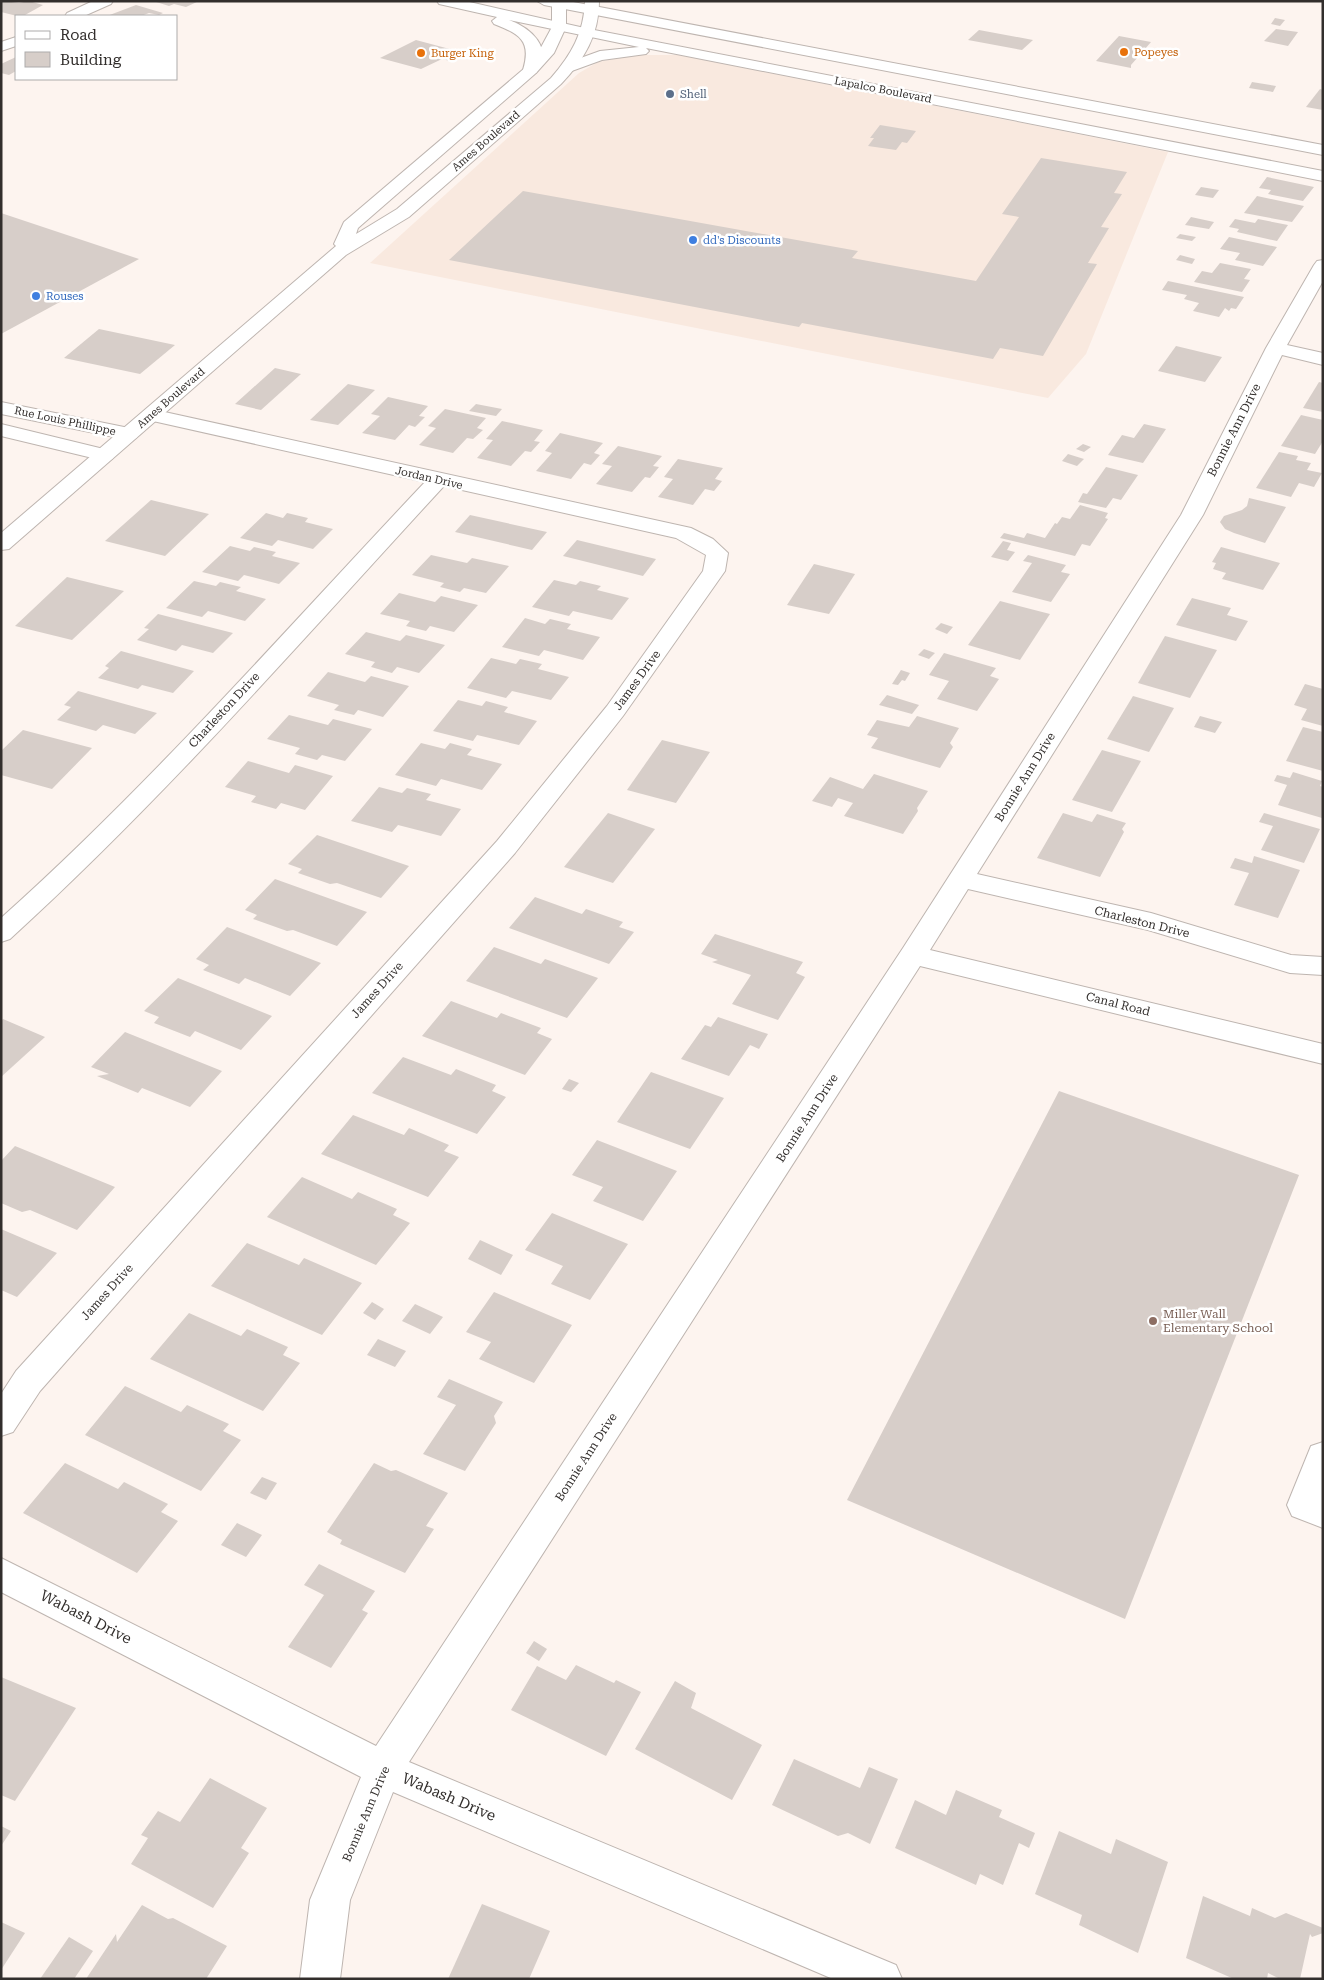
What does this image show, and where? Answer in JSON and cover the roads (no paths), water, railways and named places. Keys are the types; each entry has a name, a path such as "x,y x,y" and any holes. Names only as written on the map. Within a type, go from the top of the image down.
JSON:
{"street":[{"path":"74,15 106,1"},
{"name":"Lapalco Boulevard","path":"544,1 592,6 723,34 1323,150"},
{"path":"451,3 509,24 526,35 536,49 531,70"},
{"name":"Lapalco Boulevard","path":"451,3 589,33 1323,176"},
{"name":"Ames Boulevard","path":"340,251 350,226 531,70 546,53 559,27 559,3"},
{"path":"637,4 723,34"},
{"name":"Ames Boulevard","path":"1,544 340,251 403,213 540,95 569,67 583,47 589,33 592,6"},
{"path":"1,47 15,41"},
{"path":"569,67 600,56 629,51 669,51 720,57"},
{"path":"800,73 850,76 942,92 958,92 991,86"},
{"path":"1007,114 1016,104 1027,102 1139,123 1176,128 1216,129"},
{"name":"Bonnie Ann Drive","path":"320,1979 330,1900 383,1769 913,955 1192,514 1276,348 1323,265"},
{"path":"1276,348 1323,359"},
{"name":"Rue Louis Phillippe","path":"1,408 129,434"},
{"name":"Jordan Drive","path":"152,415 683,533 705,544"},
{"name":"Rue Louis Phillippe","path":"1,430 105,455"},
{"name":"Charleston Drive","path":"1,932 53,886 158,781 438,480"},
{"name":"James Drive","path":"1,1422 28,1381 506,848 615,711 714,571 717,553 705,544"},
{"name":"Charleston Drive","path":"961,878 1150,922 1290,964 1323,966"},
{"name":"Canal Road","path":"913,955 1323,1054"},
{"path":"1323,1456 1304,1505 1323,1513"},
{"name":"Wabash Drive","path":"1,1574 383,1769 882,1979"}],"place":[{"name":"Popeyes","path":"1124,52"},
{"name":"Burger King","path":"421,53"},
{"name":"Shell","path":"670,94"},
{"name":"dd's Discounts","path":"693,240"},
{"name":"Rouses","path":"36,296"},
{"name":"Miller Wall Elementary School","path":"1153,1321"}]}
